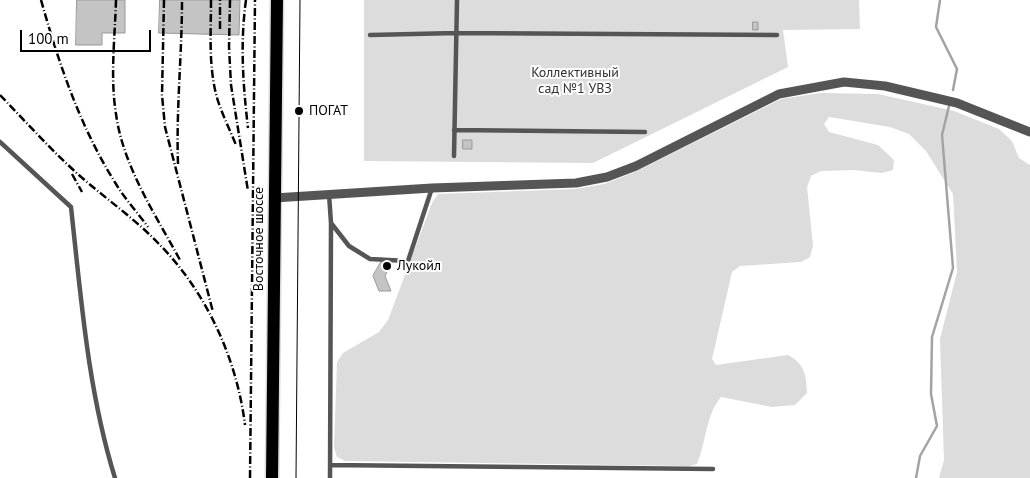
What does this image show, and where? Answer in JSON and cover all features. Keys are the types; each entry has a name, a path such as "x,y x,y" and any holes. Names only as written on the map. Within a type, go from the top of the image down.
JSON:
{"main road":[{"name":"Восточное шоссе","path":"272,478 277,0"}],"street":[{"path":"274,198 432,188 576,183 607,177 636,166 779,94 844,82 885,86 957,103 1030,132"}],"lane":[{"path":"454,156 457,0"},
{"path":"370,35 456,32 777,34"},
{"path":"454,130 645,132"},
{"path":"0,142 70,207 88,356 105,448 115,478"},
{"path":"331,223 349,246 370,259 408,262 432,188"},
{"path":"329,194 331,223 330,478"},
{"path":"330,465 712,469"}],"green space":[{"name":"Коллективный сад №1 УВЗ","path":"364,0 859,0 860,29 783,30 788,67 593,163 364,161"},
{"path":"820,93 878,94 954,111 999,129 1012,141 1019,158 1030,165 1030,478 939,478 944,460 940,339 957,272 953,194 926,151 909,134 890,127 829,117 824,124 829,132 878,145 894,160 893,170 882,173 853,170 821,171 811,176 807,187 813,246 810,257 801,262 740,266 732,272 712,359 716,365 788,355 794,358 804,371 807,393 795,405 772,407 721,397 709,420 697,464 689,466 345,461 337,457 334,447 337,362 343,353 379,332 388,320 432,203 438,194 575,189 604,184 637,171 781,99"}],"building":[{"path":"77,0 125,0 125,33 102,33 102,45 76,45"},
{"path":"160,0 240,0 239,35 159,33"},
{"path":"753,22 758,22 758,30 753,30"},
{"path":"463,140 472,140 472,149 463,149"},
{"path":"381,262 392,262 385,276 391,291 379,291 373,276"}],"waterway":[{"path":"940,0 936,27 957,69 953,90"},
{"path":"916,478 920,456 937,426 931,394 932,337 953,268 942,135 949,106"}],"tram line":[{"path":"296,478 300,0"}],"railway":[{"path":"41,0 55,48 81,118 103,162 120,190 148,227"},
{"path":"116,0 113,86 120,133 125,152 141,189 180,260"},
{"path":"164,0 162,95 165,127 213,312"},
{"path":"178,164 182,0"},
{"path":"211,0 211,51 215,89 220,107 236,145"},
{"path":"220,0 220,29"},
{"path":"230,0 229,47 231,85 248,191"},
{"path":"246,0 243,64 248,128"},
{"path":"250,478 255,0"},
{"path":"0,95 70,166 149,234 191,282 205,304 227,351 235,375 245,425"},
{"path":"72,174 82,192"}],"place":[{"name":"ПОГАТ","path":"299,111"},
{"name":"Лукойл","path":"387,266"}]}
